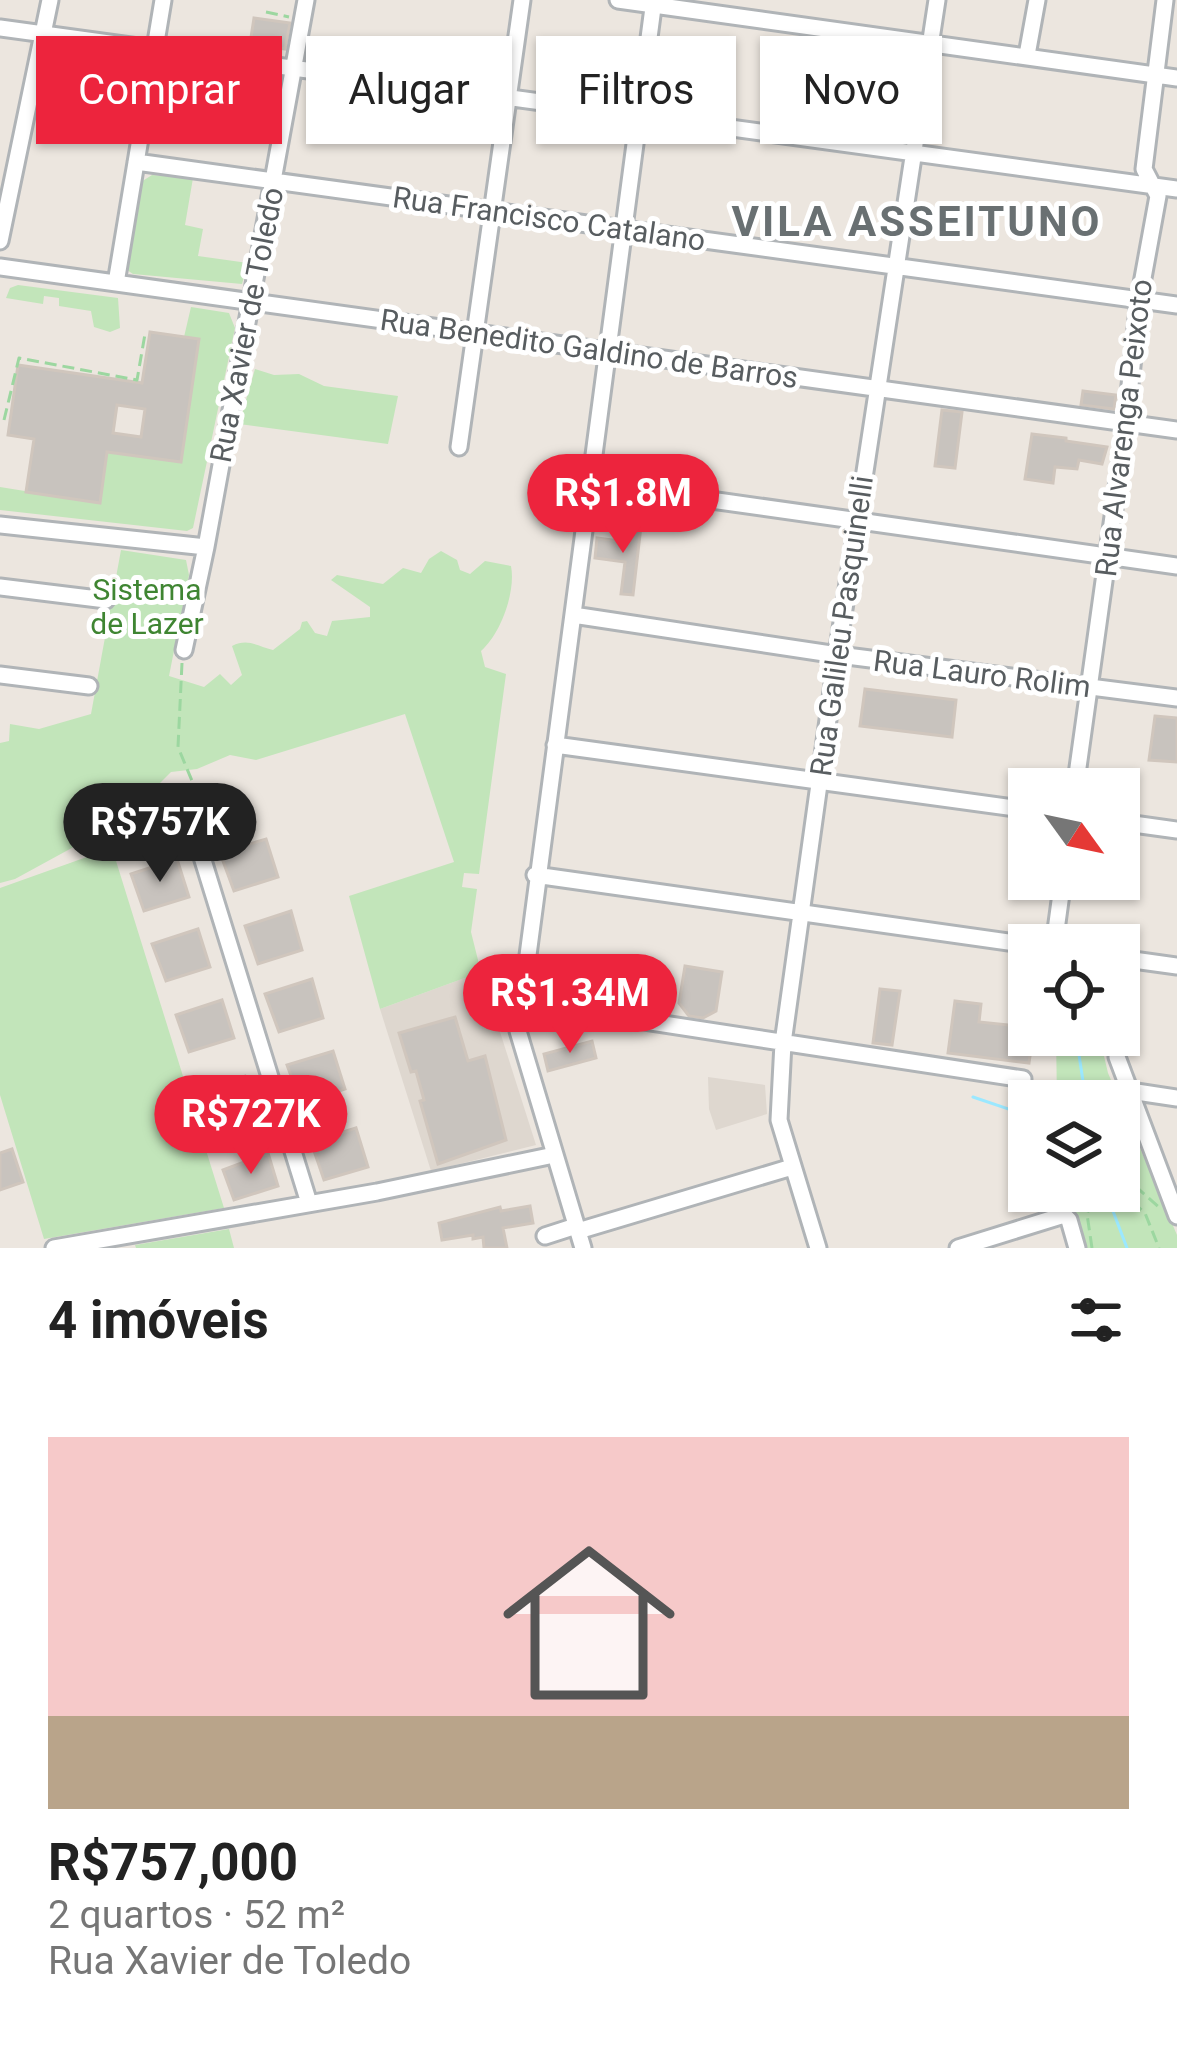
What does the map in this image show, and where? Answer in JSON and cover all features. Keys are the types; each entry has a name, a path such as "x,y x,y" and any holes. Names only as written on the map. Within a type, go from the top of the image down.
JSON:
{"street":[{"path":"0,241 50,0"},
{"path":"157,36 163,0"},
{"name":"Rua Xavier de Toledo","path":"184,650 306,0"},
{"path":"512,71 522,0"},
{"path":"618,0 887,36"},
{"path":"776,21 780,0"},
{"name":"Rua Galileu Pasquinelli","path":"932,36 937,0"},
{"path":"1027,55 1037,0"},
{"name":"Rua Alvarenga Peixoto","path":"1079,768 1138,300 1158,196 1144,169 1165,0"},
{"path":"650,36 654,2"},
{"path":"0,28 54,36"},
{"path":"942,43 1177,78"},
{"path":"282,67 306,71"},
{"path":"736,130 1177,189"},
{"path":"116,284 139,144"},
{"path":"459,447 502,144"},
{"path":"635,144 518,1031 554,1155 569,1238 792,1167"},
{"name":"Rua Galileu Pasquinelli","path":"818,1248 779,1120 783,1043 914,144"},
{"name":"Rua Francisco Catalano","path":"136,162 1177,305"},
{"name":"Rua Benedito Galdino de Barros","path":"0,267 1177,430"},
{"path":"591,483 1177,566"},
{"path":"0,525 206,548"},
{"path":"0,587 106,600"},
{"name":"Rua Lauro Rolim","path":"573,615 837,655 1177,698"},
{"path":"0,675 89,686"},
{"path":"555,745 1008,808"},
{"path":"185,802 309,1203"},
{"path":"1140,825 1177,830"},
{"path":"536,874 1008,942"},
{"path":"1140,961 1177,966"},
{"path":"520,1002 1023,1079"},
{"path":"1117,1057 1126,1080"},
{"path":"1140,1092 1177,1098"},
{"path":"1140,1120 1172,1214"},
{"path":"54,1248 287,1214 309,1203 378,1197 554,1155"},
{"path":"958,1248 1064,1215 1077,1248"}],"path":[{"path":"266,12 303,20"},
{"path":"4,420 19,358 137,380 145,334"},
{"path":"184,650 178,747 196,789 198,802 191,822"},
{"path":"1140,1189 1172,1214"},
{"path":"1140,1209 1160,1248"},
{"path":"1088,1212 1092,1248"}],"shaded area":[{"path":"481,972 536,1145 431,1171 380,1009"},
{"path":"708,1077 765,1085 767,1114 716,1130 709,1109"}],"green space":[{"path":"152,175 193,178 185,225 203,229 198,256 248,263 242,284 127,270 141,182"},
{"path":"18,285 118,298 120,328 110,332 94,327 91,311 59,306 59,298 44,296 43,304 6,298 10,288"},
{"path":"191,307 229,313 235,328 193,528 0,510 0,487 99,503 107,452 181,462 199,340 184,337"},
{"path":"255,369 274,375 299,374 324,386 398,396 388,444 239,424"},
{"name":"Sistema de Lazer","path":"121,550 186,560 189,575 169,676 204,687 220,674 231,685 242,675 232,646 248,643 273,650 300,629 302,622 327,636 332,621 370,617 370,607 331,580 337,575 383,584 403,568 421,573 441,551 470,574 485,561 511,566 505,612 481,651 485,667 506,674 479,874 464,873 462,887 477,889 471,932 481,972 380,1009 349,896 454,862 405,714 256,760 230,755 197,769 171,772 123,820 0,883 0,743 9,741 10,724 39,729 91,714"},
{"path":"112,848 224,1208 44,1239 0,1095 0,888"},
{"path":"1056,1056 1104,1056 1111,1080 1057,1080"},
{"path":"1140,1148 1177,1235 1177,1248 1083,1248 1074,1212 1140,1212"},
{"path":"229,1229 234,1248 135,1245"}],"building":[{"path":"254,18 290,23 285,49 282,36 251,36"},
{"path":"150,332 199,339 181,462 107,452 100,503 26,492 34,439 8,435 18,365 142,383","holes":["117,405 145,409 141,437 113,433"]},
{"path":"1083,391 1116,395 1114,409 1081,405"},
{"path":"942,410 962,412 955,468 935,466"},
{"path":"1032,434 1107,447 1102,464 1079,460 1077,469 1055,467 1053,483 1025,479"},
{"path":"629,525 641,526 633,595 621,594 625,562 595,558 597,538 627,542"},
{"path":"865,689 956,700 952,737 860,726"},
{"path":"1155,716 1177,718 1177,762 1149,760"},
{"path":"266,839 278,877 234,891 220,853"},
{"path":"177,859 189,897 144,911 131,874"},
{"path":"291,911 302,950 258,964 245,926"},
{"path":"198,929 210,967 166,981 152,944"},
{"path":"685,966 722,972 716,1011 703,1018 689,1016 679,1003"},
{"path":"312,979 323,1018 279,1032 265,994"},
{"path":"880,989 900,991 892,1045 873,1043"},
{"path":"222,1000 234,1038 189,1052 176,1015"},
{"path":"955,1001 981,1004 979,1022 1008,1025 1008,1056 1030,1056 1029,1063 948,1053"},
{"path":"455,1017 468,1061 485,1056 506,1140 438,1164 416,1071 411,1072 399,1033"},
{"path":"592,1041 596,1058 548,1071 544,1054"},
{"path":"333,1051 345,1089 301,1103 287,1065"},
{"path":"245,1076 257,1114 212,1128 199,1090"},
{"path":"356,1128 368,1167 324,1180 311,1142"},
{"path":"12,1149 23,1182 0,1190 0,1153"},
{"path":"268,1153 278,1186 234,1200 223,1170"},
{"path":"530,1206 533,1223 503,1228 507,1248 484,1248 483,1237 473,1239 473,1235 442,1240 439,1223 500,1207 501,1211"}],"waterway":[{"path":"1079,1056 1083,1080"},
{"path":"973,1097 1008,1109"},
{"path":"1113,1212 1127,1248"}],"district":[{"name":"VILA ASSEITUNO","path":"917,221"}]}
